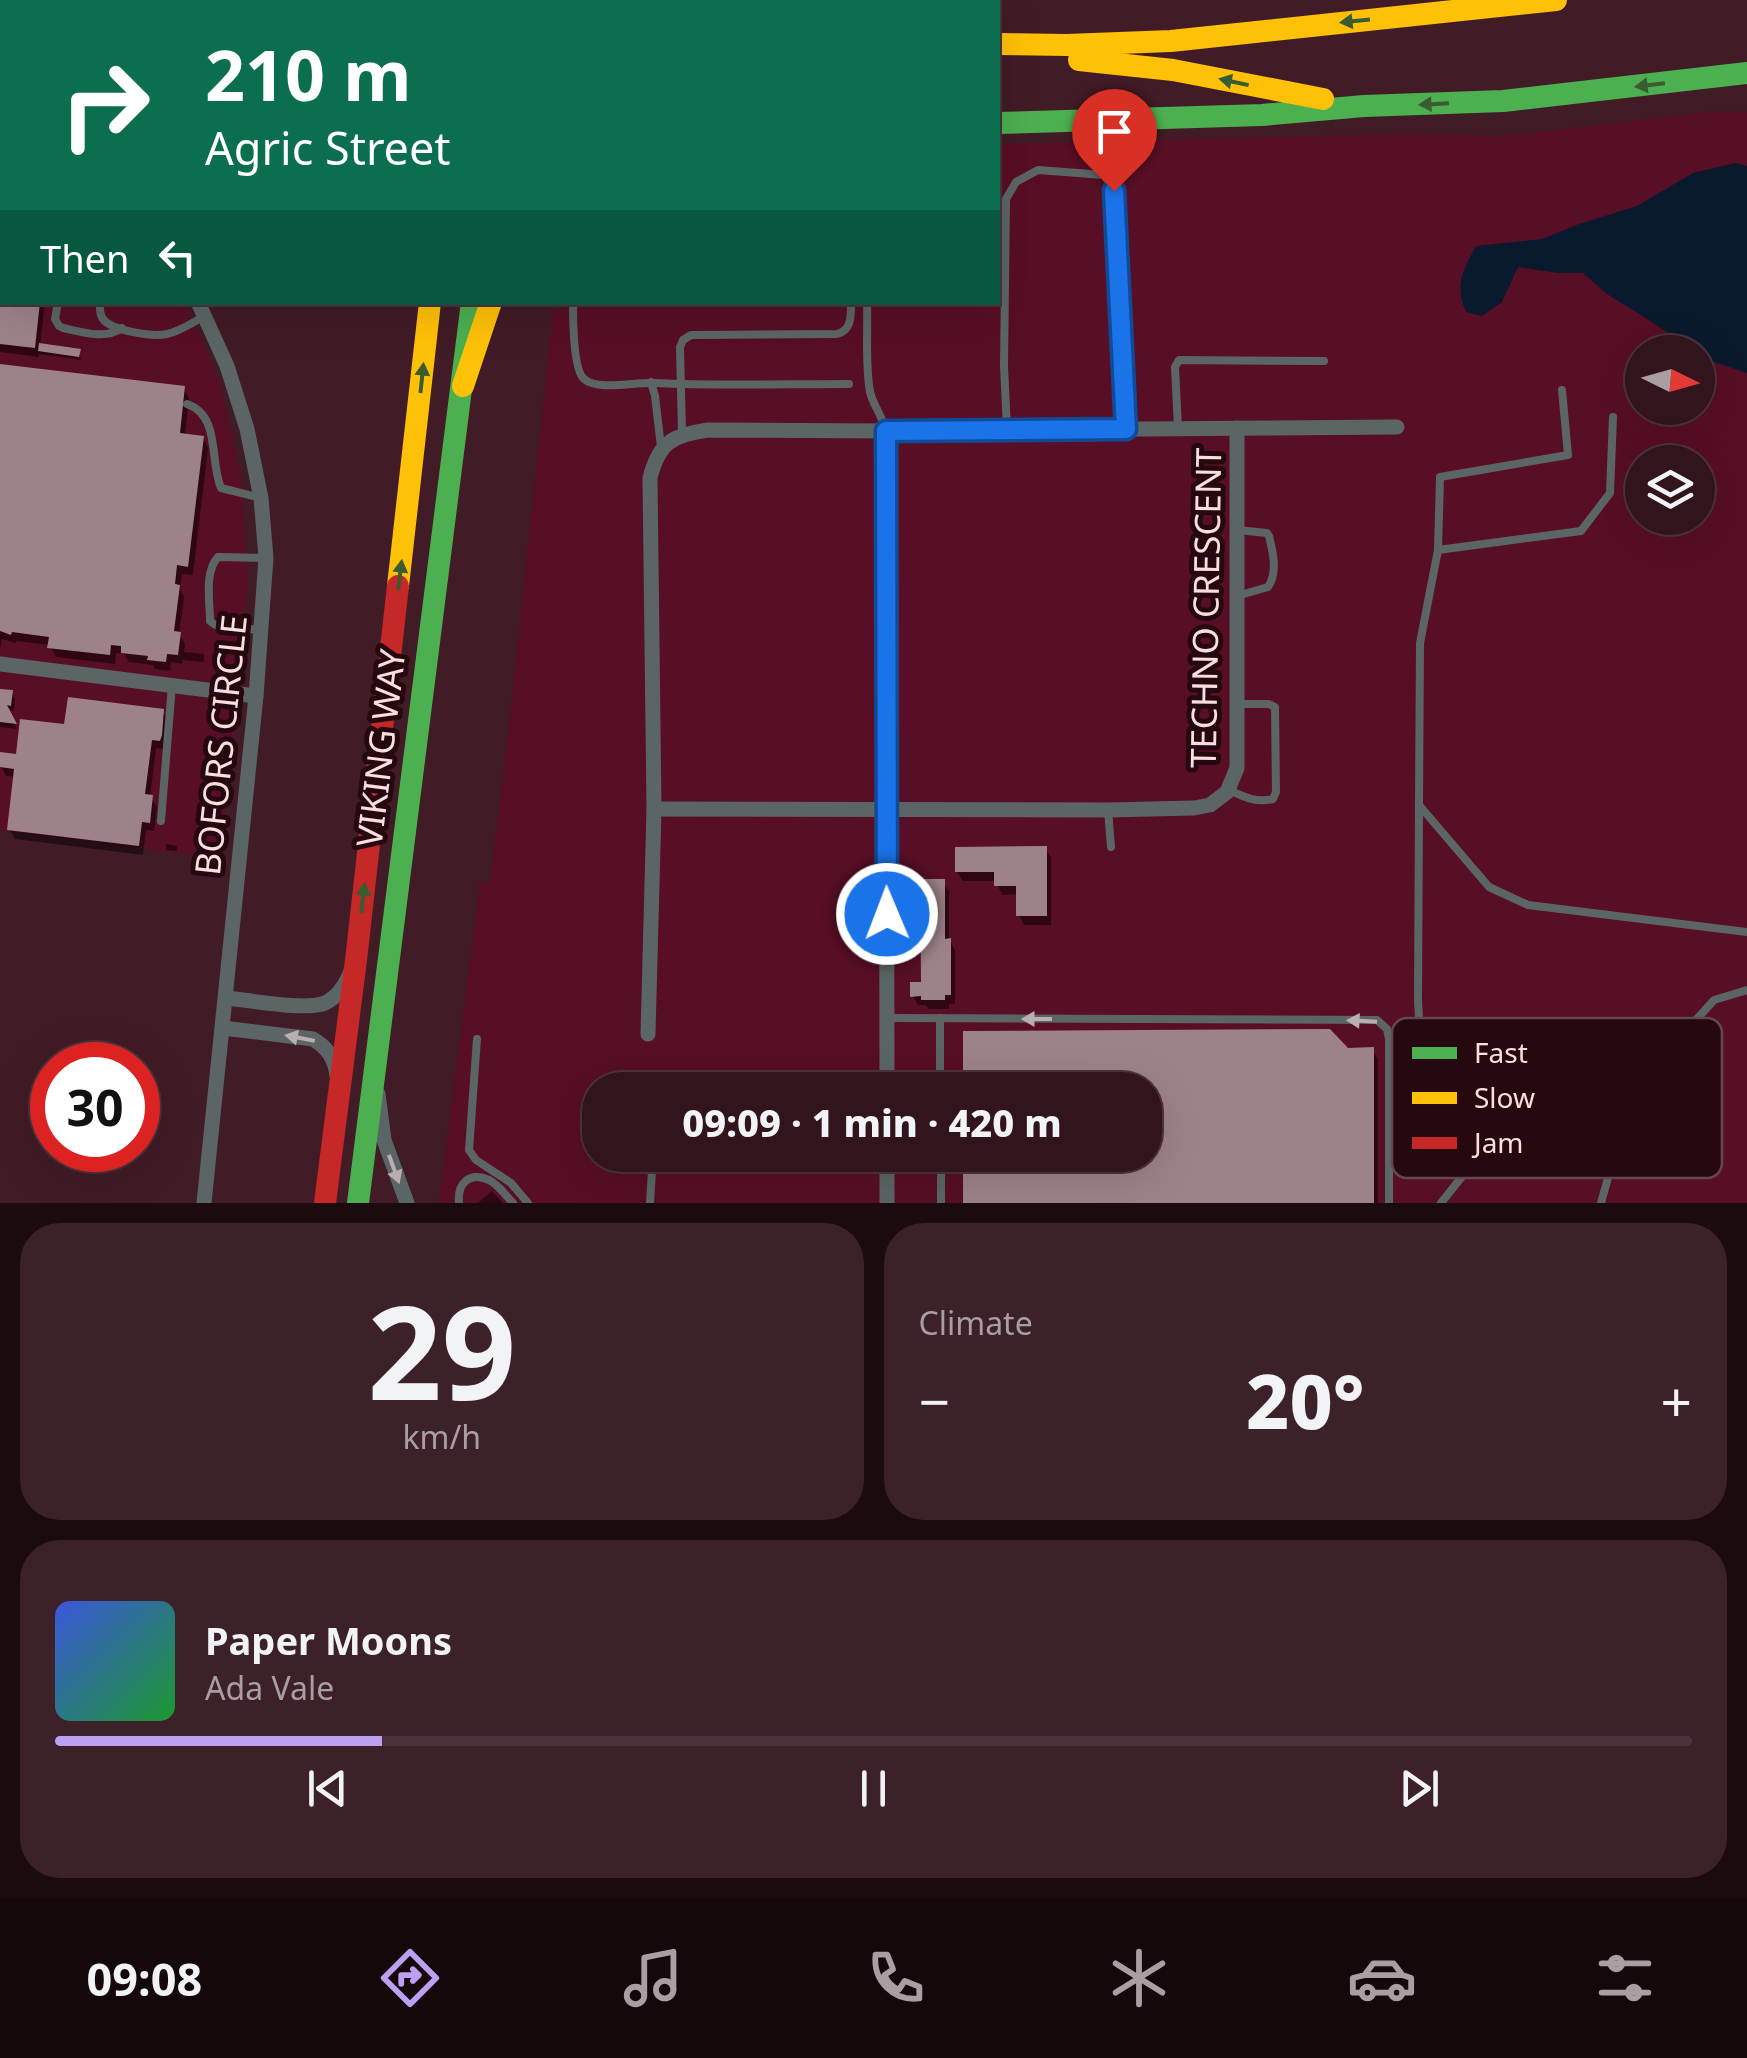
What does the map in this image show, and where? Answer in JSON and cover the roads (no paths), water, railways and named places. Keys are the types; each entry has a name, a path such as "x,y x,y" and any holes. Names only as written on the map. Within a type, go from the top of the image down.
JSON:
{"main road":[{"path":"1000,44 1171,41 1556,0"},
{"path":"1000,52 1173,70 1364,106"},
{"path":"1000,123 1262,115 1364,106 1503,101 1747,73"},
{"name":"VIKING WAY","path":"325,1203 430,305"},
{"name":"VIKING WAY","path":"358,1203 472,305"},
{"path":"462,386 491,305"}],"street":[{"name":"BOFORS CIRCLE","path":"202,309 239,398 261,498 266,558 256,696 204,1203"},
{"path":"648,1034 654,809 650,478 656,460 672,441 708,430 1397,427"},
{"name":"TECHNO CRESCENT","path":"654,809 1108,810 1210,805 1229,790 1237,768 1237,428"},
{"path":"886,431 887,1072"},
{"path":"0,664 256,696"},
{"path":"226,998 302,1006 326,1002 343,987 356,960"},
{"path":"223,1028 317,1042 331,1055 340,1094"},
{"path":"374,1066 384,1140 407,1203"},
{"path":"886,1203 887,1172"}],"lane":[{"path":"1008,430 1004,366 1006,199 1016,182 1038,170 1097,173 1104,175 1114,191 1126,429"},
{"path":"58,305 59,326 101,335 122,328"},
{"path":"100,305 102,319 142,334 164,335 175,332 202,309"},
{"path":"573,305 577,364 581,376 589,382 849,384"},
{"path":"672,441 683,340 691,335 837,334 851,320 851,305"},
{"path":"867,305 868,380 886,431"},
{"path":"1178,428 1175,368 1179,360 1324,360"},
{"path":"651,382 672,441"},
{"path":"1419,1018 1420,643 1438,550 1440,477 1568,455 1562,390"},
{"path":"187,404 198,408 210,424 221,488 261,498"},
{"path":"1438,550 1582,531 1610,493 1614,417"},
{"path":"1237,530 1269,536 1274,571 1268,587 1237,596"},
{"path":"262,629 220,628 210,622 210,569 218,557 266,558"},
{"path":"161,822 172,686"},
{"path":"1229,790 1253,800 1276,796 1275,707 1237,704"},
{"path":"1419,805 1489,887 1528,905 1747,932"},
{"path":"1108,810 1111,847"},
{"path":"1698,1018 1714,1000 1747,990"},
{"path":"888,1018 1377,1020 1387,1029 1389,1039 1389,1203"},
{"path":"940,1018 940,1072"},
{"path":"477,1040 469,1150 476,1160 511,1183 528,1203"},
{"path":"650,1203 652,1172"},
{"path":"941,1172 941,1203"},
{"path":"458,1203 458,1190 469,1178 490,1180 512,1203"},
{"path":"1441,1203 1461,1178"},
{"path":"1601,1203 1608,1178"}],"water":[{"path":"1735,163 1747,166 1747,373 1715,362 1715,335 1671,335 1607,294 1583,273 1518,267 1502,302 1482,316 1466,312 1462,278 1476,246 1542,239 1637,206 1693,173"}]}
